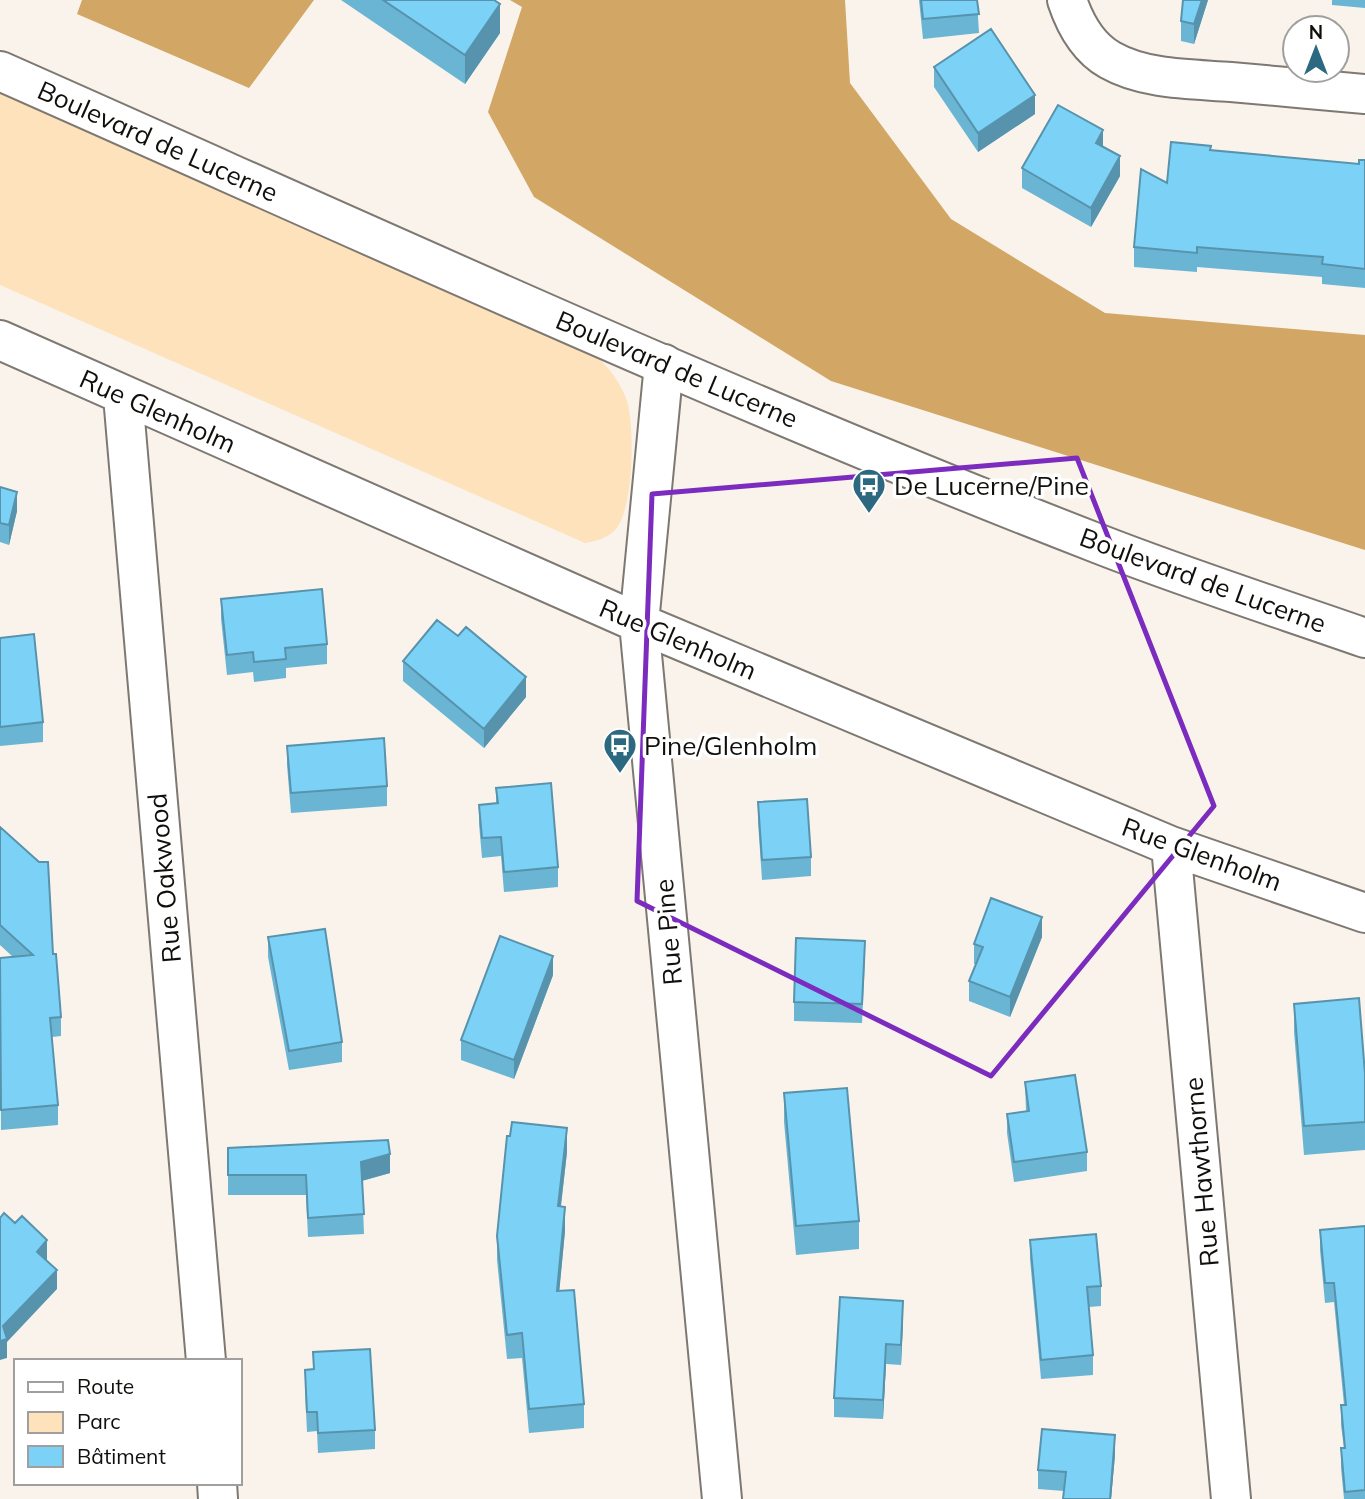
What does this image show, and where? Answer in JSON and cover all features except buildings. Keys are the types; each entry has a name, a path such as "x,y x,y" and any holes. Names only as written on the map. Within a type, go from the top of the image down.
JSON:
{"street":[{"path":"1067,0 1072,17 1087,41 1110,60 1139,71 1172,77 1365,94"},
{"name":"Boulevard de Lucerne","path":"0,71 664,365 1099,545 1365,638"},
{"name":"Rue Glenholm","path":"0,340 639,623 1171,846 1365,913"},
{"name":"Rue Pine","path":"664,365 639,623 722,1499"},
{"name":"Rue Oakwood","path":"123,396 206,1359"},
{"name":"Rue Hawthorne","path":"1171,846 1231,1499"}],"highlighted area":[{"path":"1077,458 1214,806 991,1076 637,901 652,494"}],"green space":[{"path":"0,77 569,333 611,371 623,390 630,413 632,449 629,489 621,521 614,531 604,538 585,543 0,285"}],"shaded area":[{"path":"82,0 314,0 249,88 77,14"},
{"path":"510,0 845,0 850,83 951,219 1105,313 1365,335 1365,550 831,381 534,197 488,112 522,7"}],"place":[{"name":"De Lucerne/Pine","path":"869,515"},
{"name":"Pine/Glenholm","path":"620,775"}]}
